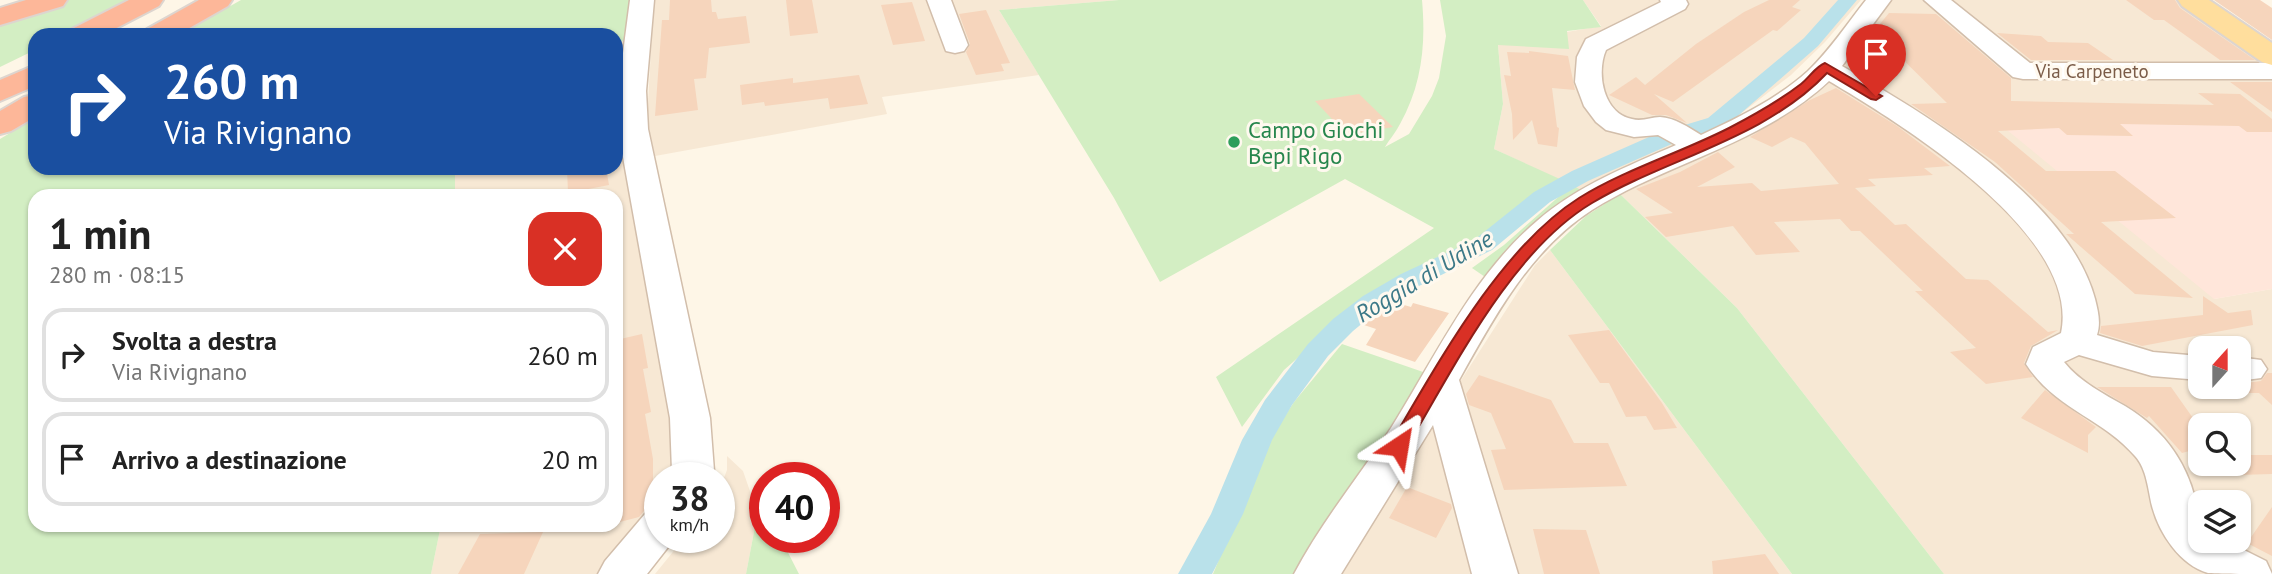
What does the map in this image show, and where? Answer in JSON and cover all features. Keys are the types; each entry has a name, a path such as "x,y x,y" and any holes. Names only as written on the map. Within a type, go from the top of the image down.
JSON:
{"highway":[{"path":"0,16 54,0"},
{"path":"96,28 150,0"},
{"path":"125,28 178,0"},
{"path":"169,28 219,0"},
{"path":"0,77 28,63"},
{"path":"0,92 28,78"},
{"path":"0,124 28,108"}],"main road":[{"path":"2191,0 2272,56"}],"street":[{"path":"642,0 632,91 633,129 690,418 692,462"},
{"path":"939,0 955,45"},
{"path":"1672,0 1675,4 1595,45 1587,78 1601,110 1618,124 1627,128 1651,129 1660,125 1684,138"},
{"path":"1317,574 1505,276 1548,228 1584,201 1618,183 1684,138 1777,107 1809,84 1879,0"},
{"name":"Via Carpeneto","path":"1936,0 2023,71 2272,71"},
{"path":"1825,67 1876,96 1941,142 1990,180 2047,236 2075,280 2081,322 2080,334 2075,341 2046,356 2045,364 2049,371 2078,396 2148,443 2162,464 2180,525 2207,551 2250,574"},
{"path":"2075,341 2109,354 2152,364 2188,367"},
{"path":"1439,379 1495,574"},
{"path":"621,574 644,546"}],"shaded area":[{"path":"654,0 1119,0 999,10 1039,75 882,97 887,114 655,156 647,119"},
{"path":"1583,0 1861,0 1825,42 1791,75 1730,122 1610,174 1581,190 1494,149 1503,104 1498,44 1601,26"},
{"path":"1891,0 2180,0 2272,65 2272,130 2214,299 2272,289 2272,574 1944,574 1737,308 1620,194 1765,125 1805,102 1833,76"},
{"path":"630,40 679,462 644,462 644,532 611,574 431,574 440,532 623,532 623,189 455,189 455,175 623,175 623,41"},
{"path":"2247,112 2272,130 2272,289 2214,299 2007,130"},
{"path":"1550,250 1792,574 1511,574 1456,388 1535,265"},
{"path":"1439,414 1482,574 1340,574"},
{"path":"735,464 743,471 749,488 750,553 746,574 655,574 672,553 735,553"}],"green space":[{"path":"68,0 136,0 80,28 28,28 28,53 0,67 0,21"},
{"path":"241,0 634,0 630,40 623,41 623,28 191,28"},
{"name":"Campo Giochi Bepi Rigo","path":"1119,0 1422,0 1423,48 1418,79 1407,109 1385,147 1409,134 1432,96 1439,78 1446,36 1440,0 1583,0 1601,27 1567,31 1569,49 1498,45 1503,104 1494,149 1562,180 1536,193 1474,243 1438,257 1372,295 1346,315 1284,370 1242,427 1216,377 1434,228 1345,179 1160,282 1114,198 999,10"},
{"path":"28,122 28,175 455,175 455,189 28,189 28,532 440,532 431,574 0,574 0,139"},
{"path":"1572,185 1581,190 1558,206 1488,279 1472,268 1504,245"},
{"path":"1620,194 1737,308 1944,574 1792,574 1550,250 1586,216"},
{"path":"1342,344 1426,373 1296,574 1213,574 1266,445 1294,402"},
{"path":"750,553 788,553 799,574 746,574"}],"building":[{"path":"670,0 711,0 712,12 716,12 718,19 746,16 750,43 709,48 706,78 694,79 698,110 655,116 662,20 669,20"},
{"path":"786,0 812,0 818,33 790,36"},
{"path":"1769,0 1800,0 1792,7 1801,10 1777,31 1773,30 1673,102 1654,94 1687,123 1666,115 1652,115 1609,95 1636,77 1645,85 1696,44 1744,12"},
{"path":"2126,0 2175,0 2180,8 2255,60 2220,60 2164,20 2154,20"},
{"path":"2214,0 2260,0 2272,8 2272,40"},
{"path":"912,2 925,41 893,45 881,5"},
{"path":"986,10 1010,63 1001,64 1004,71 976,75 966,52 970,44 959,14"},
{"path":"1889,13 1936,14 2011,78 2011,101 2214,105 2198,93 2240,94 2272,119 2272,132 2247,132 2239,126 2120,124 2133,136 2067,135 2059,128 1998,131 2046,171 2115,171 2176,218 2101,222 2193,298 2135,294 2066,234 2074,234 1995,162 1911,104 1947,103 1891,48 1877,66 1851,59"},
{"path":"1997,33 2041,36 2048,42 2088,43 2113,60 2031,60"},
{"path":"1529,51 1568,56 1575,90 1552,88 1559,128 1557,147 1538,144 1532,120 1513,140 1512,114 1504,75 1511,76 1507,52"},
{"path":"859,75 868,104 830,109 828,98 765,106 764,102 742,105 740,85 793,78 793,83"},
{"path":"2230,82 2272,82 2272,112"},
{"path":"1836,88 1897,126 1950,166 1924,168 1933,175 1868,179 1876,186 1855,188 1895,225 1906,224 1966,279 1988,280 2048,332 2058,330 2031,346 2024,363 2033,377 1986,384 1950,352 1976,348 1915,291 1923,291 1860,231 1851,231 1840,219 1774,222 1800,252 1756,255 1733,226 1666,237 1645,217 1673,213 1636,189 1680,172 1718,152 1735,167 1697,187 1752,183 1761,191 1839,184 1805,143 1791,137 1772,147 1750,137 1810,100"},
{"path":"1359,94 1393,127 1347,135 1315,101"},
{"path":"567,175 607,175 609,185 568,189"},
{"path":"2203,296 2228,313 2251,310 2253,325 2142,346 2100,333 2101,326 2203,315"},
{"path":"1394,302 1411,307 1413,303 1449,313 1415,362 1366,345 1376,329 1364,325"},
{"path":"1609,330 1677,428 1654,430 1646,416 1626,417 1609,383 1600,383 1568,335"},
{"path":"642,334 648,368 643,369 651,412 645,414 653,462 644,462 644,511 639,517 623,521 623,338"},
{"path":"2267,373 2272,373 2272,405 2259,393 2251,393 2251,382 2261,381"},
{"path":"1479,375 1551,400 1574,443 1608,443 1627,486 1504,490 1491,450 1506,449 1491,413 1469,405 1466,394"},
{"path":"2097,387 2171,387 2189,413 2188,451 2182,453 2149,416 2147,418"},
{"path":"2045,390 2096,427 2088,435 2088,453 2021,418"},
{"path":"2251,455 2272,455 2272,474 2251,475"},
{"path":"1407,487 1451,504 1452,508 1436,538 1389,518"},
{"path":"2272,507 2272,556 2251,545 2251,537"},
{"path":"1533,529 1586,530 1600,574 1544,574"},
{"path":"543,532 524,574 458,574 480,534"},
{"path":"1765,554 1779,574 1713,574 1712,561"}],"waterway":[{"name":"Roggia di Udine","path":"1195,574 1227,514 1257,440 1280,400 1318,350 1343,325 1372,302 1410,280 1483,245 1542,197 1580,176 1666,138 1716,123 1811,42 1848,0"}],"place":[{"name":"Campo Giochi Bepi Rigo","path":"1234,142"}],"route":[{"path":"1399,446 1445,368 1505,276 1548,228 1584,201 1733,131 1777,107 1809,84 1825,67 1876,96"}]}
